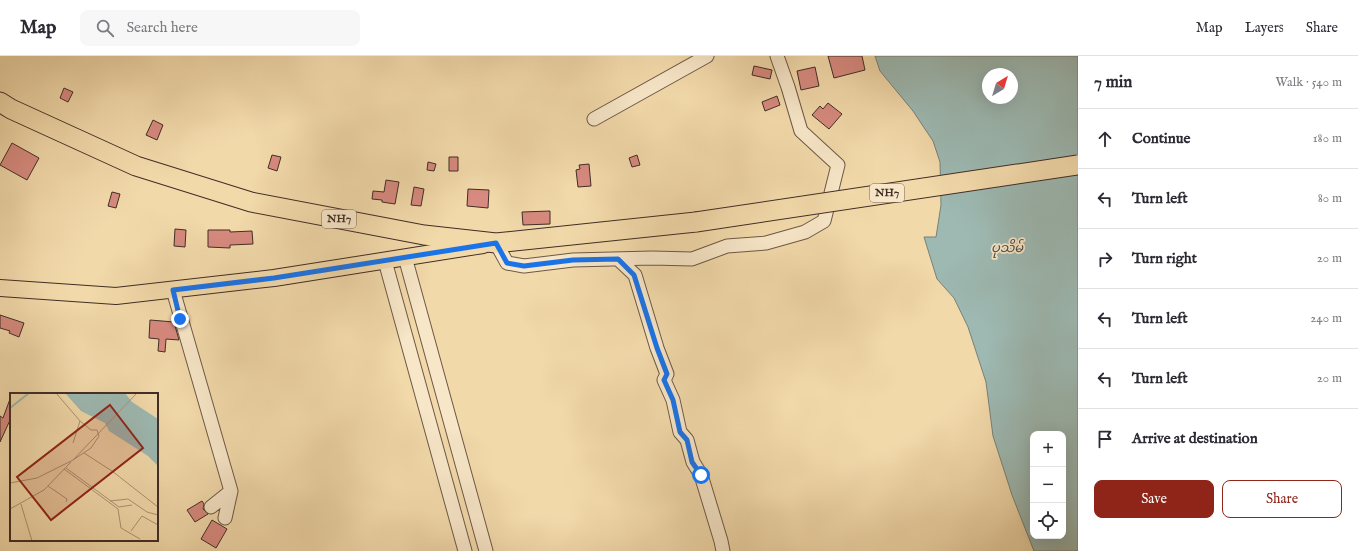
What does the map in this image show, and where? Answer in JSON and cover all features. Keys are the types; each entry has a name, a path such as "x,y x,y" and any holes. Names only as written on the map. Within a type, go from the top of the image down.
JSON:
{"highway":[{"name":"NH7","path":"0,102 11,109 136,166 251,202 424,235 496,243 696,222 1078,165"}],"main road":[{"path":"0,288 116,296 274,278 496,243"}],"street":[{"path":"594,119 707,56"},
{"path":"496,243 507,263 524,266 573,260 692,259 727,246 766,243 805,232 824,221 838,165 801,131 788,86 777,56"},
{"path":"405,257 486,551"},
{"path":"618,259 634,275 657,348 667,374 664,380 673,400 680,432 687,440 692,462 701,475 723,551"},
{"path":"385,261 465,551"},
{"path":"173,290 180,319 231,491 225,518"},
{"path":"211,508 231,491"}],"water":[{"name":"ပုသိမ်","path":"875,56 1078,56 1078,551 1034,551 1012,495 993,436 986,382 968,327 954,298 937,279 924,237 936,237 941,205 940,162 933,141 913,111 880,71"}],"building":[{"path":"828,56 862,56 865,70 834,78"},
{"path":"754,66 772,70 770,79 752,75"},
{"path":"815,67 819,86 801,90 797,71"},
{"path":"64,88 73,92 68,102 60,98"},
{"path":"777,96 780,105 765,111 762,102"},
{"path":"828,103 842,114 829,129 812,115 820,106 823,109"},
{"path":"153,120 163,125 157,140 146,135"},
{"path":"12,143 39,158 27,180 0,165"},
{"path":"272,155 281,157 277,171 268,168"},
{"path":"637,155 640,165 632,167 629,158"},
{"path":"449,157 458,157 458,171 449,171"},
{"path":"428,162 436,164 434,171 427,170"},
{"path":"589,164 591,186 578,187 576,170 580,169 579,165"},
{"path":"386,180 399,182 395,204 372,199 373,191 384,192"},
{"path":"414,187 424,189 421,206 411,205"},
{"path":"468,189 489,190 488,208 467,206"},
{"path":"112,192 120,194 116,208 108,206"},
{"path":"550,211 550,224 523,225 522,212"},
{"path":"175,229 186,230 185,247 174,246"},
{"path":"208,230 230,230 230,232 252,231 253,244 230,245 230,248 208,247"},
{"path":"0,315 24,323 19,337 9,333 10,331 0,328"},
{"path":"150,320 174,322 179,340 166,339 165,352 158,351 159,339 149,338"},
{"path":"10,399 10,420 0,442 0,416 3,418"},
{"path":"202,501 204,504 203,509 208,514 195,522 187,510"},
{"path":"212,520 227,529 216,548 201,539"}],"route":[{"path":"180,319 173,290 274,278 496,243 507,263 524,266 573,260 618,259 634,275 646,308 657,348 667,374 664,380 673,400 680,432 687,440 692,462 701,475"}]}
